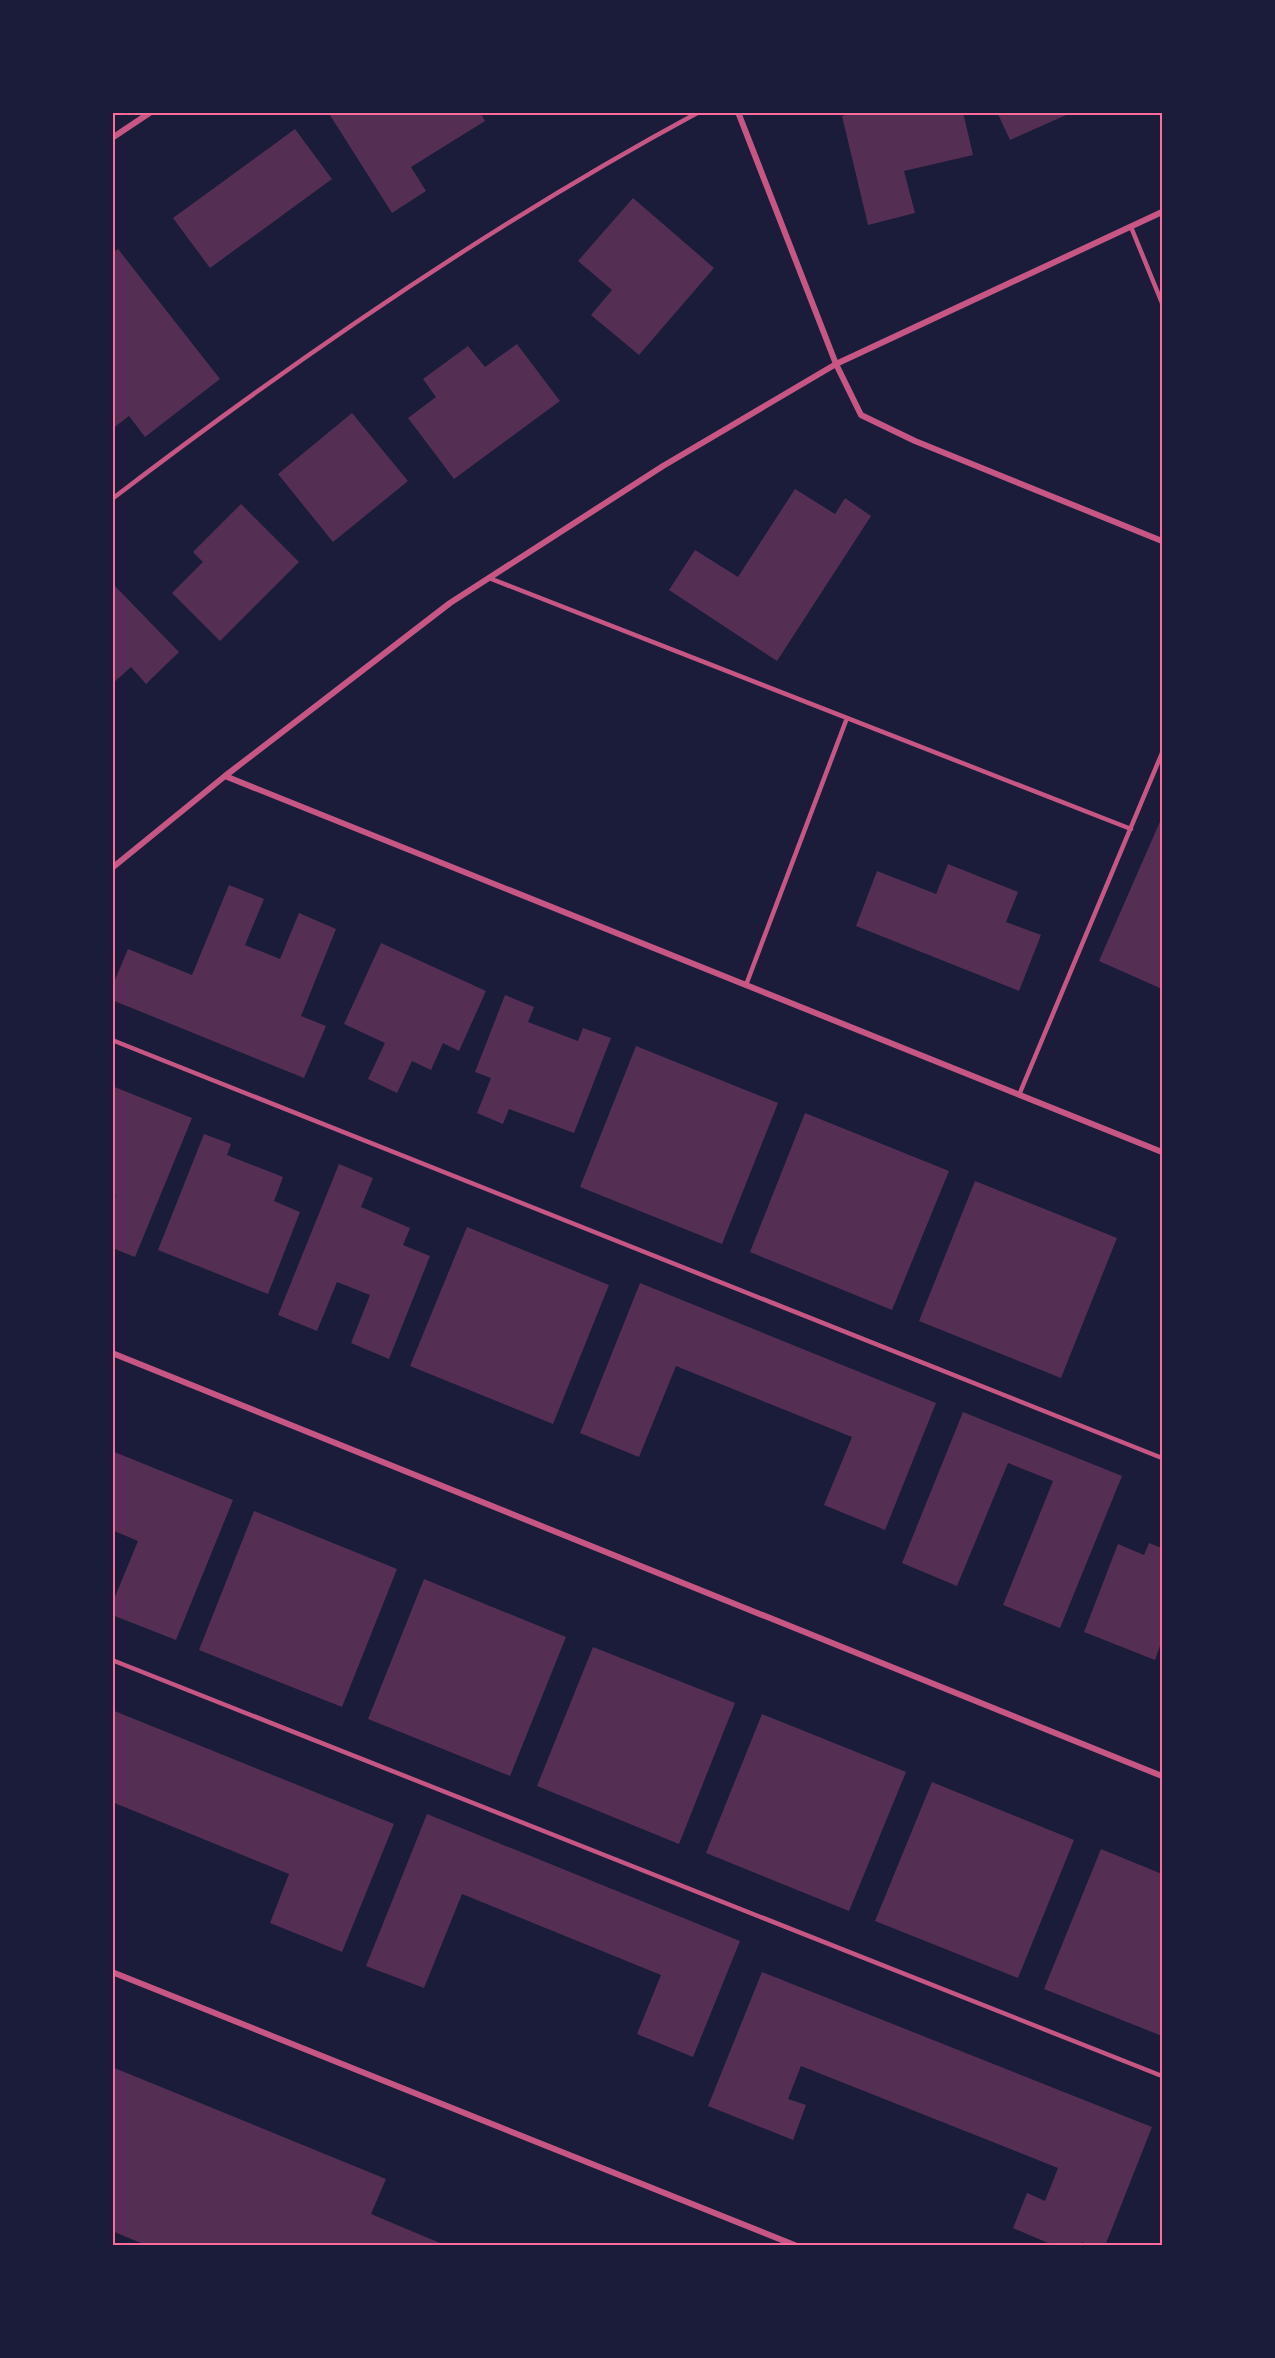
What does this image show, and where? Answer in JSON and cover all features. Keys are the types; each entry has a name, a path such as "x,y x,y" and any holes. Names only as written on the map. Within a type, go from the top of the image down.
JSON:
{"street":[{"path":"112,138 151,112"},
{"path":"738,112 836,364 861,415 915,441 1162,541"},
{"path":"112,868 225,776 450,603 663,466 836,364 1162,212"},
{"path":"225,776 1162,1152"},
{"path":"112,1353 1162,1776"},
{"path":"112,1972 798,2246"}],"lane":[{"path":"112,499 269,383 461,254 604,163 699,112"},
{"path":"1131,227 1162,303"},
{"path":"489,578 1131,829"},
{"path":"746,985 847,718"},
{"path":"1019,1095 1162,753"},
{"path":"112,1040 1162,1458"},
{"path":"112,1660 1162,2076"}],"building":[{"path":"328,112 377,112 379,115 382,112 480,112 485,121 411,167 426,191 392,213"},
{"path":"856,112 963,112 973,155 904,171 915,213 868,225 842,116"},
{"path":"997,112 1073,112 1010,140"},
{"path":"295,129 332,179 210,268 173,218"},
{"path":"633,198 714,268 639,355 591,315 612,290 578,261"},
{"path":"118,249 220,379 145,437 129,416 112,429 112,253"},
{"path":"517,344 560,401 454,479 408,418 436,397 423,379 468,346 485,367"},
{"path":"352,413 408,481 333,542 278,474"},
{"path":"795,489 835,514 845,498 871,516 777,661 669,590 695,550 738,577"},
{"path":"241,504 299,562 220,641 172,593 203,562 193,552"},
{"path":"112,583 179,652 146,684 131,667 112,684"},
{"path":"1162,817 1162,989 1099,961"},
{"path":"948,864 1018,892 1006,922 1041,935 1019,991 856,926 877,871 936,894"},
{"path":"229,885 264,899 245,945 280,959 299,913 336,929 301,1016 326,1026 304,1078 112,1000 112,987 128,949 192,975"},
{"path":"381,943 486,991 459,1051 443,1043 431,1070 412,1061 397,1093 368,1079 385,1043 344,1024"},
{"path":"505,995 534,1007 528,1022 578,1041 583,1028 611,1038 574,1133 509,1109 503,1124 477,1113 491,1078 475,1072"},
{"path":"636,1046 778,1103 722,1244 580,1187"},
{"path":"112,1086 192,1118 135,1257 112,1248 112,1203 116,1195 112,1194"},
{"path":"805,1113 949,1171 892,1310 750,1252"},
{"path":"204,1134 231,1144 227,1155 283,1177 274,1201 300,1212 268,1294 158,1250"},
{"path":"339,1164 373,1178 361,1207 410,1228 403,1245 430,1256 389,1359 351,1343 370,1295 337,1282 317,1331 278,1315"},
{"path":"975,1181 1117,1238 1061,1378 919,1321"},
{"path":"467,1227 609,1285 553,1424 410,1366"},
{"path":"640,1283 936,1403 885,1530 824,1505 852,1437 676,1366 639,1457 580,1433"},
{"path":"963,1412 1122,1476 1060,1628 1003,1605 1053,1481 1008,1463 957,1586 902,1563"},
{"path":"112,1451 233,1500 176,1640 112,1615 112,1604 138,1541 112,1530"},
{"path":"254,1511 397,1569 342,1707 199,1650"},
{"path":"1149,1543 1162,1548 1162,1640 1155,1660 1084,1632 1118,1544 1144,1555"},
{"path":"424,1579 566,1637 510,1776 368,1719"},
{"path":"593,1647 735,1703 679,1844 537,1786"},
{"path":"112,1710 394,1824 342,1952 270,1923 289,1874 112,1802"},
{"path":"762,1714 906,1772 849,1911 706,1853"},
{"path":"932,1782 1074,1840 1018,1978 875,1921"},
{"path":"427,1814 740,1941 693,2057 637,2034 661,1975 462,1894 424,1988 366,1966"},
{"path":"1101,1849 1162,1874 1162,2036 1044,1989"},
{"path":"762,1972 1152,2127 1105,2246 1091,2246 1082,2242 1080,2246 1055,2246 1013,2228 1027,2193 1045,2201 1058,2168 801,2066 788,2099 806,2105 793,2140 708,2106"},
{"path":"112,2067 386,2179 371,2214 447,2246 148,2246 112,2231"}]}
